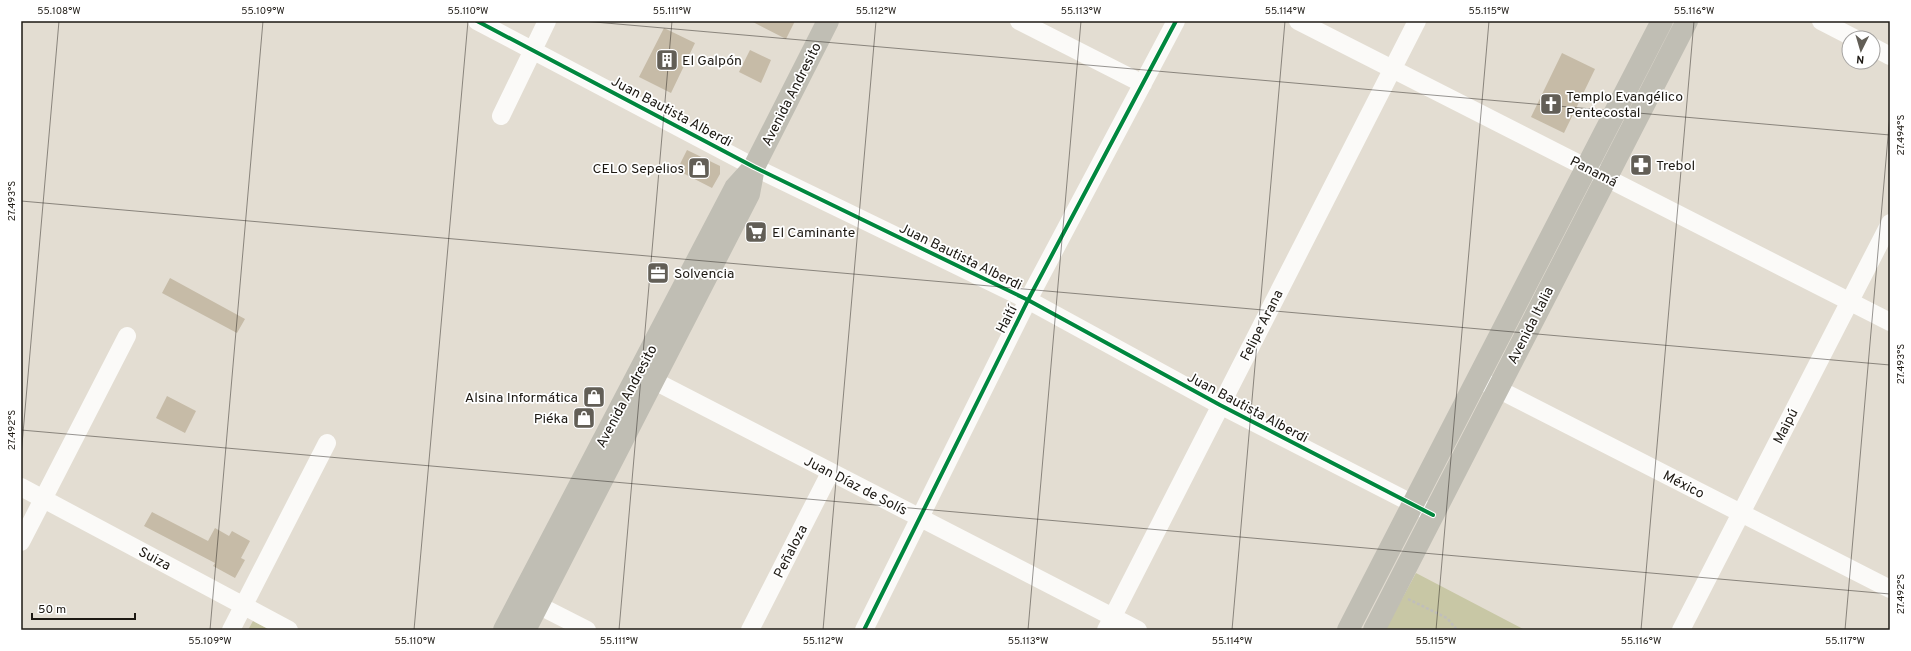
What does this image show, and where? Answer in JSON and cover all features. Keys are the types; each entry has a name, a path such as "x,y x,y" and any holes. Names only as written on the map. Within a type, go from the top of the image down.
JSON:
{"main road":[{"name":"Avenida Andresito","path":"504,630 530,601 646,376 749,194 754,167 828,21"},
{"name":"Avenida Italia","path":"1348,630 1662,21"},
{"name":"Avenida Italia","path":"1374,630 1687,21"},
{"name":"Avenida Andresito","path":"525,630 530,601"}],"street":[{"name":"Juan Bautista Alberdi","path":"477,21 754,167 1028,300 1220,405 1433,515"},
{"path":"500,116 547,21"},
{"path":"1019,21 1143,84"},
{"name":"Haití","path":"864,630 1028,300 1176,21"},
{"name":"Panamá","path":"1298,21 1890,322"},
{"name":"Felipe Arana","path":"1109,623 1417,21"},
{"path":"1821,21 1841,31"},
{"name":"Maipú","path":"1681,630 1890,222"},
{"path":"21,542 126,336"},
{"name":"Juan Díaz de Solís","path":"646,376 919,517 1109,623 1138,630"},
{"name":"México","path":"1478,379 1890,589"},
{"path":"231,630 327,443"},
{"name":"Peñaloza","path":"750,630 830,472"},
{"name":"Suiza","path":"21,487 289,630"},
{"path":"530,601 588,630"}],"path":[{"path":"1393,592 1447,618 1457,630"}],"green space":[{"path":"1416,573 1525,630 1385,630"},
{"path":"253,621 271,630 248,630"}],"building":[{"path":"751,21 795,21 786,39"},
{"name":"El Galpón","path":"664,28 695,43 671,93 639,77"},
{"path":"750,50 771,60 761,83 739,72"},
{"path":"1562,53 1595,69 1564,133 1531,117"},
{"name":"CELO Sepelios","path":"687,150 720,166 720,174 712,188 677,170"},
{"path":"170,278 245,319 237,333 162,293"},
{"path":"167,396 196,411 185,433 156,418"},
{"path":"152,512 208,541 215,528 229,536 232,531 250,541 241,558 245,560 235,578 213,566 215,563 144,526"}],"cycle path":[{"path":"477,21 754,167 1028,300 1220,405 1433,515"},
{"path":"864,630 1028,300 1176,21"}],"place":[{"name":"El Galpón","path":"667,60"},
{"name":"Templo Evangélico Pentecostal","path":"1551,104"},
{"name":"Trebol","path":"1641,165"},
{"name":"CELO Sepelios","path":"699,168"},
{"name":"El Caminante","path":"756,232"},
{"name":"Solvencia","path":"658,273"},
{"name":"Alsina Informática","path":"594,397"},
{"name":"Piéka","path":"584,418"}]}
